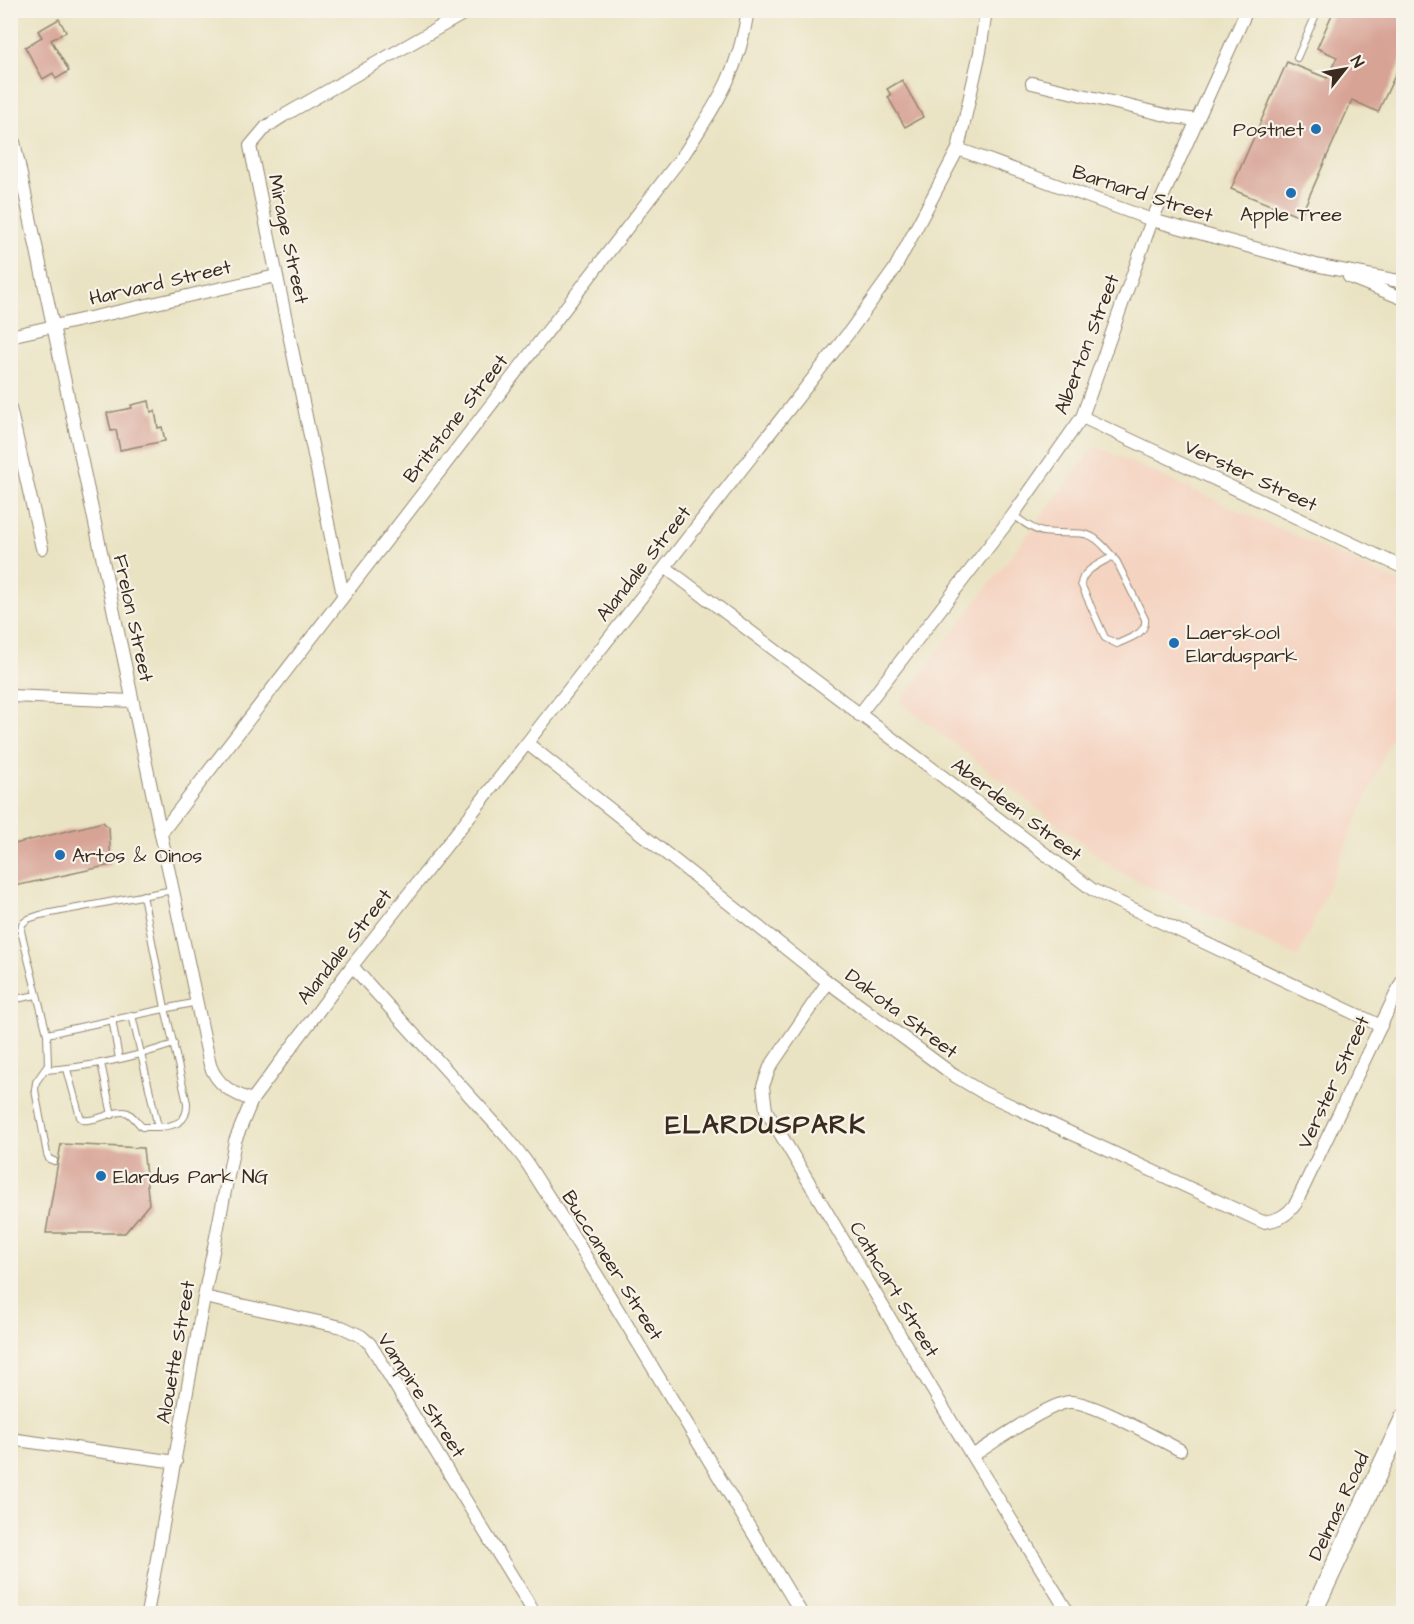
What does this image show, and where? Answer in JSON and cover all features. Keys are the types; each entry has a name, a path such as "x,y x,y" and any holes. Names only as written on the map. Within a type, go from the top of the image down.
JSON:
{"main road":[{"name":"Delmas Road","path":"1312,1614 1404,1418"}],"street":[{"name":"Mirage Street","path":"343,595 250,146 266,126 470,10"},
{"name":"Britstone Street","path":"162,832 684,154 724,92 732,74 744,36 748,10"},
{"name":"Alandale Street","path":"252,1100 352,966 850,331 894,270 958,149 980,52 986,10"},
{"name":"Alberton Street","path":"859,715 1013,515 1082,417 1152,220 1247,10"},
{"path":"1032,83 1174,117 1197,120"},
{"name":"Frelon Street","path":"10,123 213,1074 235,1094 252,1100"},
{"name":"Barnard Street","path":"958,149 1152,220 1320,266 1404,282"},
{"name":"Barnard Street","path":"1320,266 1404,299"},
{"name":"Harvard Street","path":"10,336 276,276"},
{"path":"10,408 42,548"},
{"name":"Verster Street","path":"1082,417 1404,568"},
{"name":"Aberdeen Street","path":"665,567 1093,890 1381,1026"},
{"path":"10,696 132,701"},
{"name":"Dakota Street","path":"528,744 828,982 955,1076 982,1092 1253,1219 1263,1222 1281,1218 1291,1211 1296,1203"},
{"name":"Buccaneer Street","path":"352,966 507,1137 525,1160 567,1224 802,1614"},
{"name":"Verster Street","path":"1296,1203 1404,977"},
{"name":"Cathcart Street","path":"828,982 770,1067 763,1086 766,1110 1069,1614"},
{"name":"Alouette Street","path":"147,1614 204,1297 235,1141 252,1100"},
{"name":"Vampire Street","path":"204,1297 342,1327 361,1336 370,1344 535,1614"},
{"path":"972,1456 1049,1410 1068,1402 1089,1405 1180,1450"},
{"path":"10,1439 176,1462"}],"lane":[{"path":"1297,58 1318,10"},
{"path":"1013,515 1041,532 1083,532 1106,547 1113,556 1146,625 1143,631 1117,644 1105,638 1081,584 1086,572 1113,556"},
{"path":"54,1161 49,1159 47,1154 35,1090 36,1082 48,1065 47,1034 21,931 22,924 40,915 174,890"},
{"path":"67,1069 80,1117 87,1121 122,1112 130,1114 142,1127 158,1127 175,1125 182,1121 188,1110 143,895"},
{"path":"10,1000 37,995"},
{"path":"47,1034 197,1002"},
{"path":"132,1015 158,1127"},
{"path":"112,1019 119,1059"},
{"path":"46,1070 67,1069 141,1055 174,1044"},
{"path":"101,1063 112,1114"}],"shaded area":[{"name":"Laerskool Elarduspark","path":"1095,446 1403,584 1403,711 1298,957 1118,871 900,702"}],"building":[{"path":"1334,10 1404,10 1404,56 1378,112 1352,100 1300,217 1231,189 1287,62 1327,78 1337,57 1317,48"},
{"path":"59,19 66,32 51,40 69,71 56,79 53,73 43,79 25,47 42,37 38,31"},
{"path":"902,80 923,117 905,127 888,97 891,95 887,89"},
{"path":"149,401 151,412 155,411 158,428 162,427 165,441 120,450 116,430 111,431 107,413 132,408 131,405"},
{"name":"Artos & Oinos","path":"103,822 109,828 111,865 10,887 10,845"},
{"name":"Elardus Park NG","path":"61,1144 143,1148 149,1204 125,1233 46,1233"}],"place":[{"name":"Postnet","path":"1316,129"},
{"name":"Apple Tree","path":"1291,193"},
{"name":"Laerskool Elarduspark","path":"1174,643"},
{"name":"Artos & Oinos","path":"60,855"},
{"name":"Elardus Park NG","path":"101,1176"}],"district":[{"name":"ELARDUSPARK","path":"766,1124"}]}
